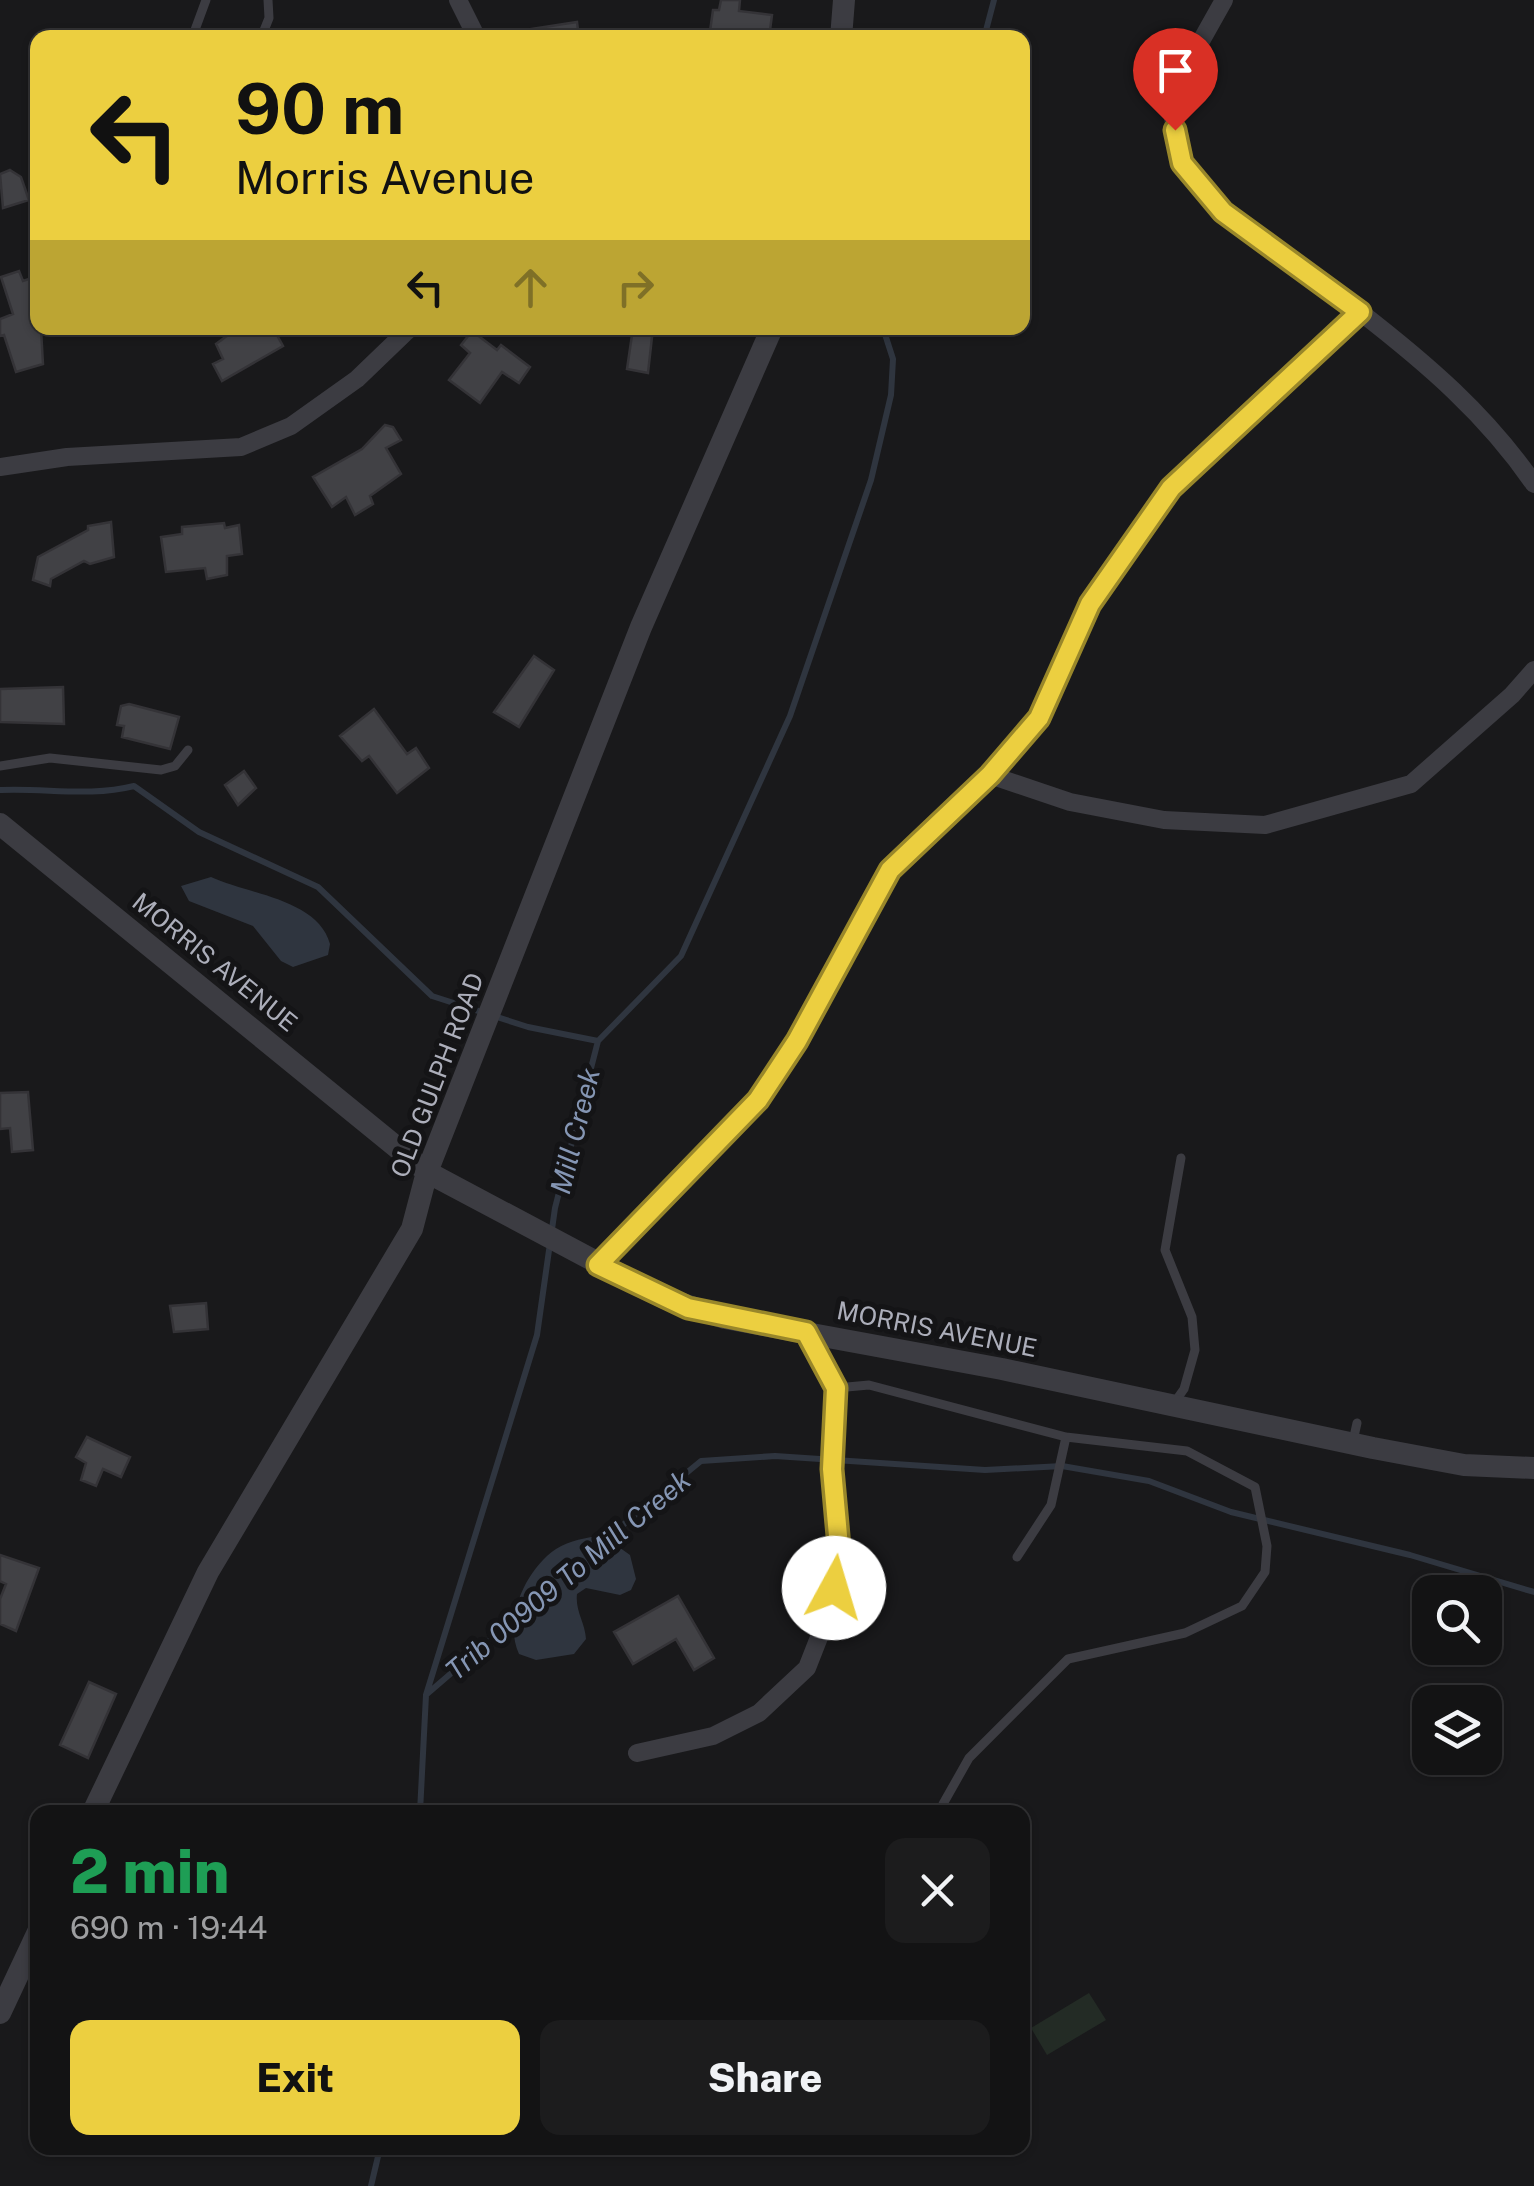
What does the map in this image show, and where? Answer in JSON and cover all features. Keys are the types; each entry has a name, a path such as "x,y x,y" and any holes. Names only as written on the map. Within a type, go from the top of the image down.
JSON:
{"street":[{"path":"458,0 473,30"},
{"path":"842,30 844,0"},
{"path":"1224,0 1169,98 1182,163 1223,212 1431,368 1500,434 1534,484"},
{"path":"598,1265 758,1100 797,1041 890,870 990,775 1039,718 1090,604 1171,488 1360,312"},
{"path":"0,467 66,457 240,448 291,426 358,379 403,335"},
{"name":"OLD GULPH ROAD","path":"95,1805 208,1572 412,1229 427,1172 641,628 769,335"},
{"path":"990,775 1070,802 1164,820 1265,825 1411,784 1512,695 1534,670"},
{"name":"MORRIS AVENUE","path":"0,824 427,1172 598,1265 688,1308 1172,1405 1355,1433 1464,1465 1534,1468"},
{"path":"637,1753 713,1736 759,1713 807,1668 827,1617 840,1558 832,1469 836,1388 806,1332"},
{"path":"0,2013 30,1949"}],"lane":[{"path":"195,30 206,0"},
{"path":"264,30 268,0"},
{"path":"0,766 50,758 161,770 176,766 188,750"},
{"path":"1172,1405 1184,1389 1195,1350 1192,1316 1164,1250 1180,1158"},
{"path":"836,1388 869,1385 1066,1438 1188,1452 1255,1487 1264,1534 1265,1572 1242,1606 1185,1633 1068,1659 969,1758 943,1804"},
{"path":"1016,1557 1050,1505 1066,1438"}],"shaded area":[{"path":"1089,1993 1106,2020 1047,2055 1031,2028"}],"water":[{"path":"211,877 280,900 311,917 330,944 328,955 293,967 281,961 253,926 189,901 181,886"},
{"path":"602,1535 630,1555 636,1579 631,1590 620,1595 586,1588 577,1594 586,1639 574,1654 536,1660 519,1654 514,1626 516,1611 535,1569 561,1546"}],"building":[{"path":"721,0 740,0 739,11 772,15 770,30 710,30 713,10 719,10"},
{"path":"577,22 578,30 531,30"},
{"path":"10,170 21,177 29,200 3,208 0,174"},
{"path":"19,271 23,281 30,279 30,335 41,335 43,364 16,372 4,335 0,336 0,319 13,314 1,277"},
{"path":"228,335 277,335 283,346 222,381 213,364 223,359 216,344"},
{"path":"469,335 477,335 497,350 501,345 530,367 519,383 502,372 480,403 449,380 470,353 461,345"},
{"path":"632,335 652,335 648,373 627,369"},
{"path":"385,425 393,427 401,440 386,448 401,474 370,496 373,504 355,515 346,497 332,507 313,477 362,449"},
{"path":"111,522 114,557 90,564 84,561 51,579 50,586 33,580 38,557 88,530 88,526"},
{"path":"224,523 225,528 239,525 242,554 227,556 227,575 207,579 205,568 166,572 161,537 182,534 182,527"},
{"path":"534,656 554,670 519,727 494,712"},
{"path":"63,687 64,724 0,722 0,689"},
{"path":"129,704 179,717 170,749 122,737 124,726 117,725 121,706"},
{"path":"374,709 407,754 416,748 429,768 397,793 369,756 362,761 340,736"},
{"path":"244,771 256,788 238,805 225,785"},
{"path":"28,1092 33,1150 12,1152 10,1128 0,1129 0,1093"},
{"path":"206,1303 208,1329 174,1332 170,1306"},
{"path":"87,1437 130,1457 121,1477 103,1469 96,1486 81,1480 86,1463 76,1457"},
{"path":"0,1555 39,1568 16,1631 0,1624 0,1599 6,1584 0,1581"},
{"path":"678,1596 714,1658 694,1670 676,1639 633,1664 614,1632"},
{"path":"89,1682 116,1694 88,1758 60,1745"}],"waterway":[{"name":"Mill Creek","path":"986,30 994,0"},
{"name":"Mill Creek","path":"420,1805 426,1695 537,1335 555,1208 598,1041 681,956 790,716 871,480 891,395 893,359 885,335"},
{"path":"1,790 85,792 134,786 199,832 318,887 432,996 528,1027 598,1041"},
{"name":"Trib 00909 To Mill Creek","path":"601,1543 701,1461 775,1456 985,1470 1062,1466 1149,1481 1231,1512 1410,1555 1534,1592"},
{"name":"Trib 00909 To Mill Creek","path":"427,1694 520,1614"},
{"name":"Mill Creek","path":"371,2186 378,2155"}],"route":[{"path":"834,1588 840,1558 832,1469 836,1388 806,1332 688,1308 598,1265 758,1100 797,1041 890,870 990,775 1039,718 1090,604 1171,488 1360,312 1223,212 1182,163 1175,130"}]}
